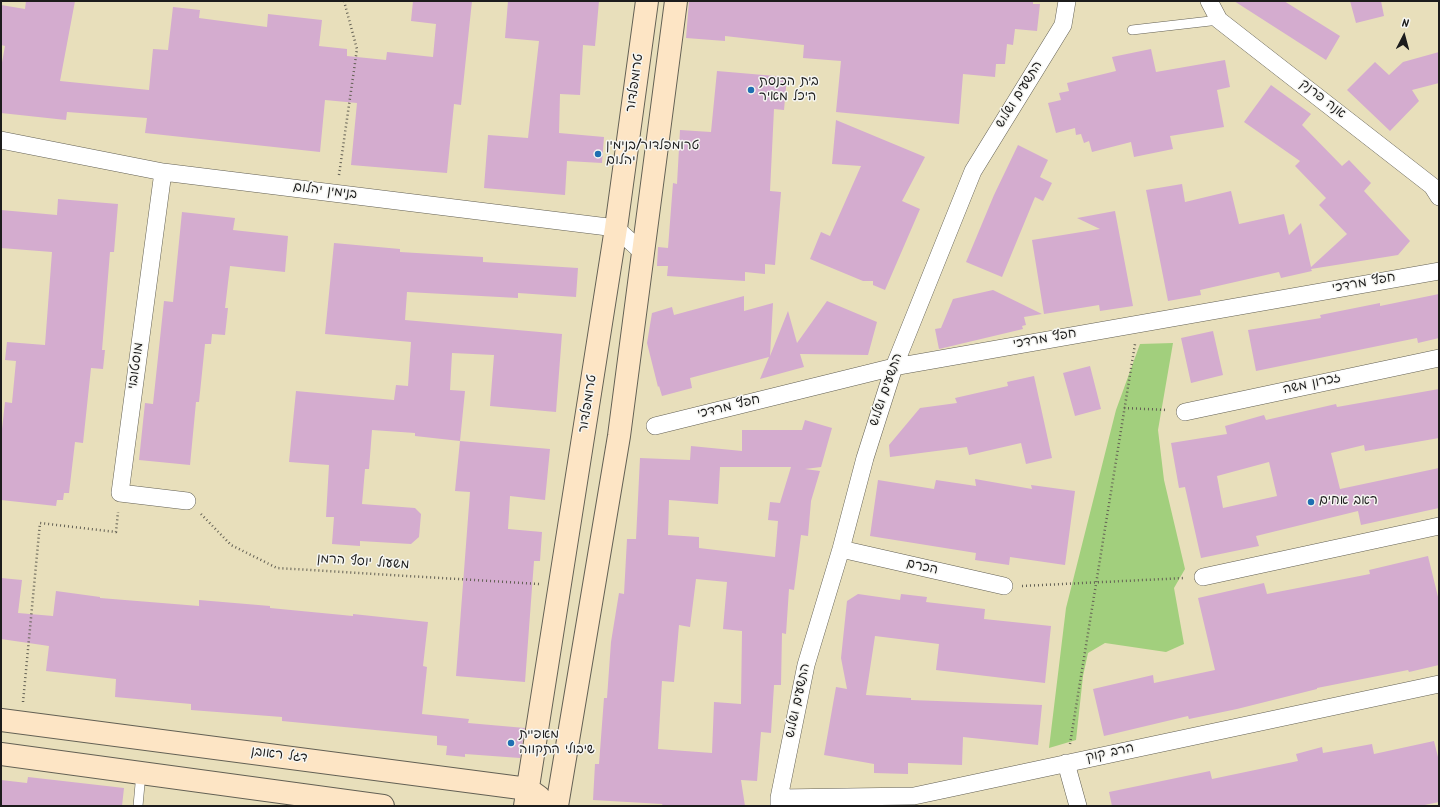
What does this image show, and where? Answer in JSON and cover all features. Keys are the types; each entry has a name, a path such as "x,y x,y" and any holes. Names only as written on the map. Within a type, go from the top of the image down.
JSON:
{"main road":[{"name":"טרומפלדור","path":"526,798 616,228 647,1"},
{"path":"557,806 619,436 676,1"},
{"name":"דגל ראובן","path":"11,721 526,798 551,806"},
{"path":"1,754 383,806"}],"street":[{"name":"התשעים ושלוש","path":"779,802 806,665 841,550 865,458 894,366 973,171 1063,25 1067,1"},
{"name":"אנה פרנק","path":"1209,1 1219,20 1432,186 1439,197"},
{"name":"בנימין יהלום","path":"1,140 163,172 616,228"},
{"name":"מוסטובוי","path":"163,172 120,493 188,501"},
{"path":"616,228 642,252"},
{"name":"חפץ מרדכי","path":"655,426 894,366 1439,271"},
{"name":"זכרון משה","path":"1185,412 1439,358"},
{"path":"1203,577 1439,526"},
{"name":"הכרם","path":"841,550 1004,586"},
{"name":"הרב קוק","path":"779,802 914,796 1439,684"},
{"path":"1066,763 1078,806"}],"lane":[{"path":"1132,30 1219,20"},
{"path":"138,806 142,772"}],"path":[{"path":"337,193 357,49 344,1"},
{"path":"1066,763 1138,324"},
{"path":"1124,408 1185,412"},
{"name":"משעול יוסף הרמן","path":"188,501 231,545 277,568 560,585"},
{"path":"11,721 40,523 116,532"},
{"path":"1004,586 1203,577"}],"green space":[{"path":"1173,343 1158,430 1164,480 1185,569 1174,588 1184,644 1166,652 1105,643 1088,653 1083,676 1076,740 1049,748 1066,608 1116,410 1140,344"}],"building":[{"path":"26,1 75,1 60,81 149,90 153,49 168,50 173,7 200,10 199,18 267,27 268,14 322,20 319,46 347,49 347,56 386,60 387,52 433,57 436,24 411,21 413,1 472,1 461,105 454,104 447,173 351,165 357,103 325,100 320,152 145,133 147,118 67,112 66,120 1,113 1,68 5,46 1,45 1,5 25,9"},
{"path":"508,1 599,1 595,46 583,45 580,95 560,94 559,133 604,137 602,163 567,161 565,195 484,188 488,135 528,138 539,41 505,38"},
{"path":"689,1 1033,1 1033,4 1040,4 1037,31 1015,29 1013,45 1007,44 1005,64 996,64 995,77 963,74 959,124 836,112 841,61 803,58 804,45 725,36 725,41 686,38"},
{"path":"1234,1 1284,1 1340,36 1326,60"},
{"path":"1350,1 1381,1 1384,16 1356,23"},
{"path":"1151,49 1156,72 1225,60 1230,87 1217,90 1224,127 1170,136 1173,149 1134,157 1131,142 1092,152 1089,141 1084,143 1081,134 1076,135 1075,128 1056,133 1048,103 1061,100 1059,93 1069,91 1067,83 1116,71 1112,57"},
{"path":"1439,52 1439,83 1412,90 1419,101 1390,131 1347,90 1375,62 1389,75 1403,62"},
{"path":"717,71 787,77 784,110 774,109 770,191 781,192 775,265 765,264 765,274 745,272 745,281 667,276 668,266 657,266 658,247 668,248 673,183 677,184 680,130 711,132"},
{"path":"1271,85 1311,114 1302,125 1342,166 1349,160 1371,183 1364,191 1410,241 1398,255 1311,269 1312,271 1281,278 1279,272 1200,290 1201,295 1168,301 1146,190 1182,184 1185,202 1231,191 1239,224 1284,214 1289,235 1301,223 1311,267 1347,234 1319,205 1326,198 1295,166 1300,161 1244,122"},
{"path":"836,120 925,157 902,201 920,209 885,290 873,285 873,281 863,281 810,259 821,232 830,236 861,166 832,164"},
{"path":"1018,145 1048,160 1040,177 1052,183 1043,201 1035,197 1002,277 966,262 994,195"},
{"path":"58,199 118,204 114,252 110,252 102,350 105,350 103,369 91,368 83,443 75,442 69,493 64,493 63,500 57,500 56,506 1,500 1,438 5,402 12,403 16,361 5,360 7,342 45,345 52,252 1,248 1,210 57,215"},
{"path":"1115,211 1133,306 1100,311 1099,305 1044,314 1032,240 1100,229 1077,218"},
{"path":"182,212 235,218 233,230 288,236 285,272 230,266 225,308 228,308 225,335 212,334 211,344 205,344 199,402 196,402 190,465 139,460 145,403 153,404 164,301 173,302"},
{"path":"334,243 400,249 400,252 483,257 483,262 578,268 576,297 518,293 518,298 407,292 405,320 562,334 556,412 490,406 494,355 452,353 450,390 465,391 460,441 415,436 415,433 372,430 369,469 365,469 362,504 415,508 421,514 419,537 411,544 360,541 360,546 332,544 334,517 326,517 329,465 289,462 296,391 394,400 396,385 408,386 411,342 325,334"},
{"path":"993,290 1042,314 1024,317 1026,325 1022,326 1023,329 939,349 935,329 941,328 953,299"},
{"path":"1439,294 1439,338 1418,343 1417,338 1256,371 1248,330 1321,318 1320,315 1380,303 1380,306"},
{"path":"744,296 744,311 773,303 770,356 788,311 797,343 827,301 877,322 868,355 800,354 804,367 760,379 769,357 690,378 692,388 662,396 659,386 658,387 647,343 652,313 672,307 674,315"},
{"path":"1213,331 1223,375 1191,383 1181,338"},
{"path":"1090,366 1101,409 1075,416 1063,373"},
{"path":"1034,376 1052,458 1026,464 1021,443 969,455 967,447 890,457 889,445 920,408 957,403 955,398 1008,386 1007,382"},
{"path":"1439,389 1439,438 1365,451 1364,445 1331,453 1340,489 1439,468 1439,508 1361,525 1358,511 1256,536 1259,546 1201,558 1185,487 1179,488 1171,443 1227,434 1225,426 1264,415 1266,420 1336,404 1337,407","holes":["1269,462 1277,496 1223,508 1217,476"]},
{"path":"805,420 832,428 821,467 805,469 820,471 811,501 808,536 801,535 794,590 789,589 786,634 782,633 781,685 774,685 771,733 761,732 757,781 741,780 745,806 663,806 662,804 593,800 595,764 599,764 604,698 607,698 611,642 619,593 624,594 627,539 636,539 640,458 690,460 691,446 742,451 742,430 802,430","holes":["720,467 791,467 780,503 770,502 768,520 778,521 775,557 699,548 699,537 668,535 669,500 718,504","696,579 727,582 723,629 742,631 741,704 714,702 712,753 658,749 662,681 674,682 679,625 690,627"]},
{"path":"460,441 550,449 545,500 510,496 508,529 542,532 540,561 534,561 525,682 456,676 470,492 455,491"},
{"path":"975,479 1032,489 1031,485 1075,491 1065,565 1010,557 1009,565 975,560 976,553 870,536 878,480 934,489 936,480 976,486"},
{"path":"1428,556 1439,601 1439,665 1409,672 1408,670 1317,688 1237,709 1189,719 1188,716 1104,736 1093,689 1153,675 1154,683 1215,670 1198,598 1264,583 1267,594 1370,574 1369,570"},
{"path":"1,578 22,580 18,613 53,616 56,591 100,598 199,606 199,600 428,622 423,666 427,667 422,714 469,719 468,723 525,728 520,758 465,754 465,757 446,755 447,746 437,745 437,736 282,721 282,717 191,710 191,704 115,697 116,679 46,671 49,646 1,639"},
{"path":"858,594 900,600 901,594 927,597 926,602 985,609 984,619 1051,626 1045,683 936,670 939,644 875,636 866,695 911,698 911,700 1042,705 1038,745 963,737 962,765 908,763 908,774 874,773 874,764 824,755 836,687 847,689 841,658 847,601"},
{"path":"1434,741 1439,761 1439,802 1420,806 1112,806 1109,792 1210,771 1212,779 1298,761 1296,754 1322,747 1323,753 1372,744 1374,754"},
{"path":"28,777 124,788 122,806 1,806 1,780 27,783"}],"place":[{"name":"בית הכנסת היכל מאיר","path":"751,90"},
{"name":"טרומפלדור/בנימין יהלום","path":"598,154"},
{"name":"ראב אחים","path":"1311,502"},
{"name":"מאפיית שיבולי התקווה","path":"511,743"}]}
